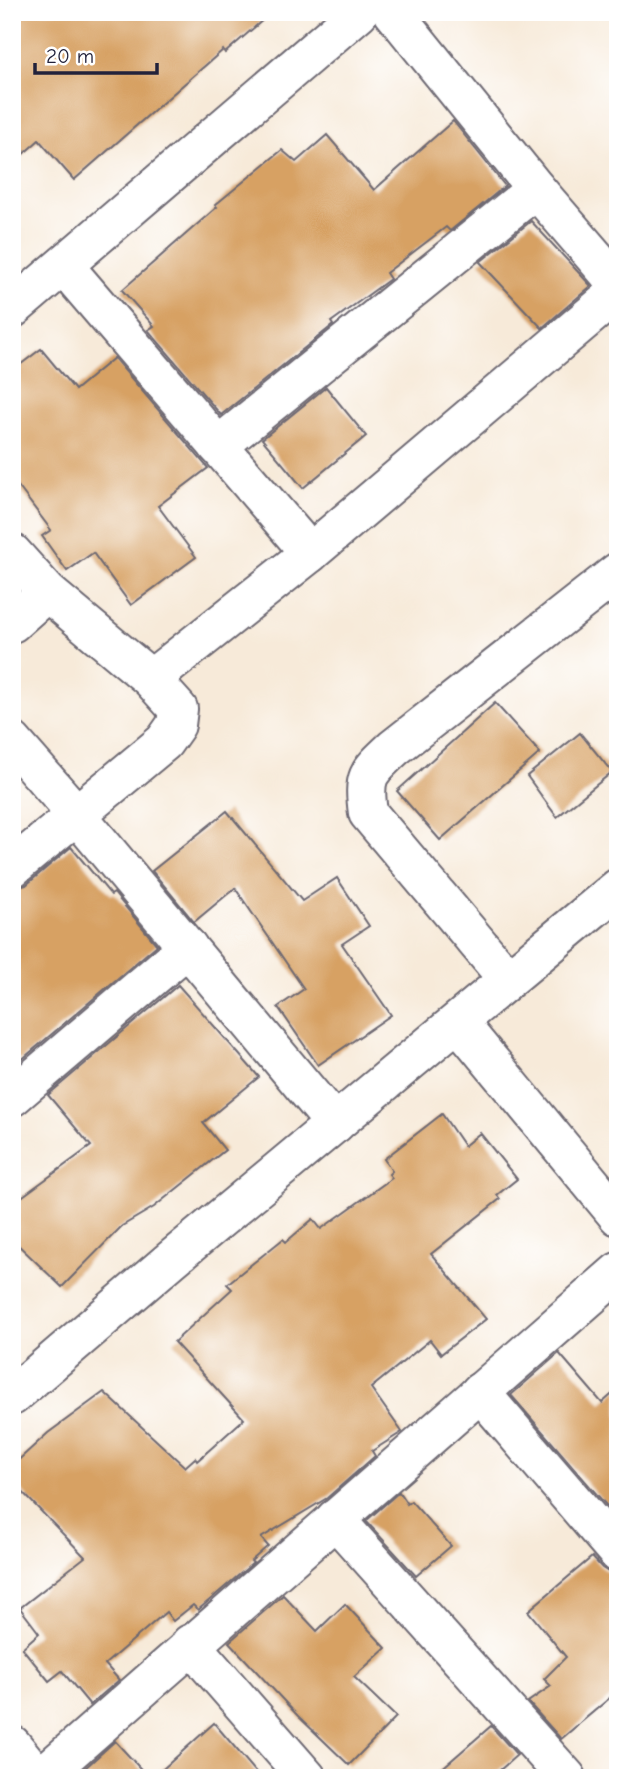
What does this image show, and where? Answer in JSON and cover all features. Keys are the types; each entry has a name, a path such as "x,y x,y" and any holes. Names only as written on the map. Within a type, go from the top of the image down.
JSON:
{"street":[{"path":"12,309 359,12"},
{"path":"393,12 536,189 618,284"},
{"path":"218,446 536,189"},
{"path":"64,266 310,553"},
{"path":"152,679 310,553 618,292"},
{"path":"12,553 47,592 152,679 178,709 176,724 164,742 12,868"},
{"path":"507,978 368,813 365,788 371,769 394,748 618,572"},
{"path":"12,623 47,592"},
{"path":"12,741 335,1124"},
{"path":"16,1384 172,1259 618,888"},
{"path":"12,1097 188,947"},
{"path":"458,1022 618,1216"},
{"path":"12,1745 40,1778 618,1272"},
{"path":"480,1392 618,1553"},
{"path":"335,1520 567,1778"},
{"path":"190,1644 306,1778"}],"building":[{"path":"12,12 272,12 225,53 223,50 74,180 39,140 12,164"},
{"path":"453,121 505,186 450,231 446,227 386,273 390,279 331,322 333,325 221,415 148,330 154,326 122,290 217,207 215,205 282,150 296,162 327,135 374,190"},
{"path":"531,221 591,286 542,328 480,262"},
{"path":"41,349 75,390 114,358 208,468 158,506 196,557 131,605 93,553 67,571 42,536 51,530 12,478 12,371"},
{"path":"326,387 366,436 303,488 262,439"},
{"path":"495,703 540,753 440,840 397,791"},
{"path":"580,733 612,772 557,817 527,776"},
{"path":"227,811 302,901 337,878 369,926 342,944 391,1015 318,1065 278,1007 304,989 235,888 194,922 152,871"},
{"path":"71,847 157,945 20,1061 12,1052 12,889 26,885"},
{"path":"178,985 259,1077 203,1123 225,1150 154,1207 122,1226 62,1287 12,1239 12,1204 91,1146 48,1095"},
{"path":"442,1114 464,1146 480,1133 517,1179 497,1195 500,1199 431,1254 486,1319 441,1354 430,1340 371,1388 402,1432 372,1451 375,1456 327,1498 261,1538 268,1546 251,1561 253,1563 198,1610 193,1605 173,1621 166,1612 105,1664 119,1680 90,1705 62,1671 49,1681 22,1648 39,1633 20,1608 85,1557 12,1481 12,1466 48,1433 104,1392 185,1467 195,1458 197,1461 244,1419 174,1342 232,1289 227,1284 283,1239 286,1242 313,1219 321,1229 392,1178 389,1174 392,1171 384,1159"},
{"path":"559,1353 602,1403 618,1389 618,1519 511,1395"},
{"path":"399,1492 407,1504 411,1501 451,1546 416,1576 366,1521"},
{"path":"592,1557 602,1568 618,1574 618,1691 561,1739 528,1702 551,1686 544,1679 566,1657 528,1611"},
{"path":"283,1595 317,1631 345,1604 386,1648 354,1677 396,1717 349,1765 298,1716 229,1642"},
{"path":"214,1723 261,1778 153,1778"},
{"path":"491,1726 517,1755 491,1778 431,1778"},
{"path":"115,1741 149,1778 74,1778"}]}
